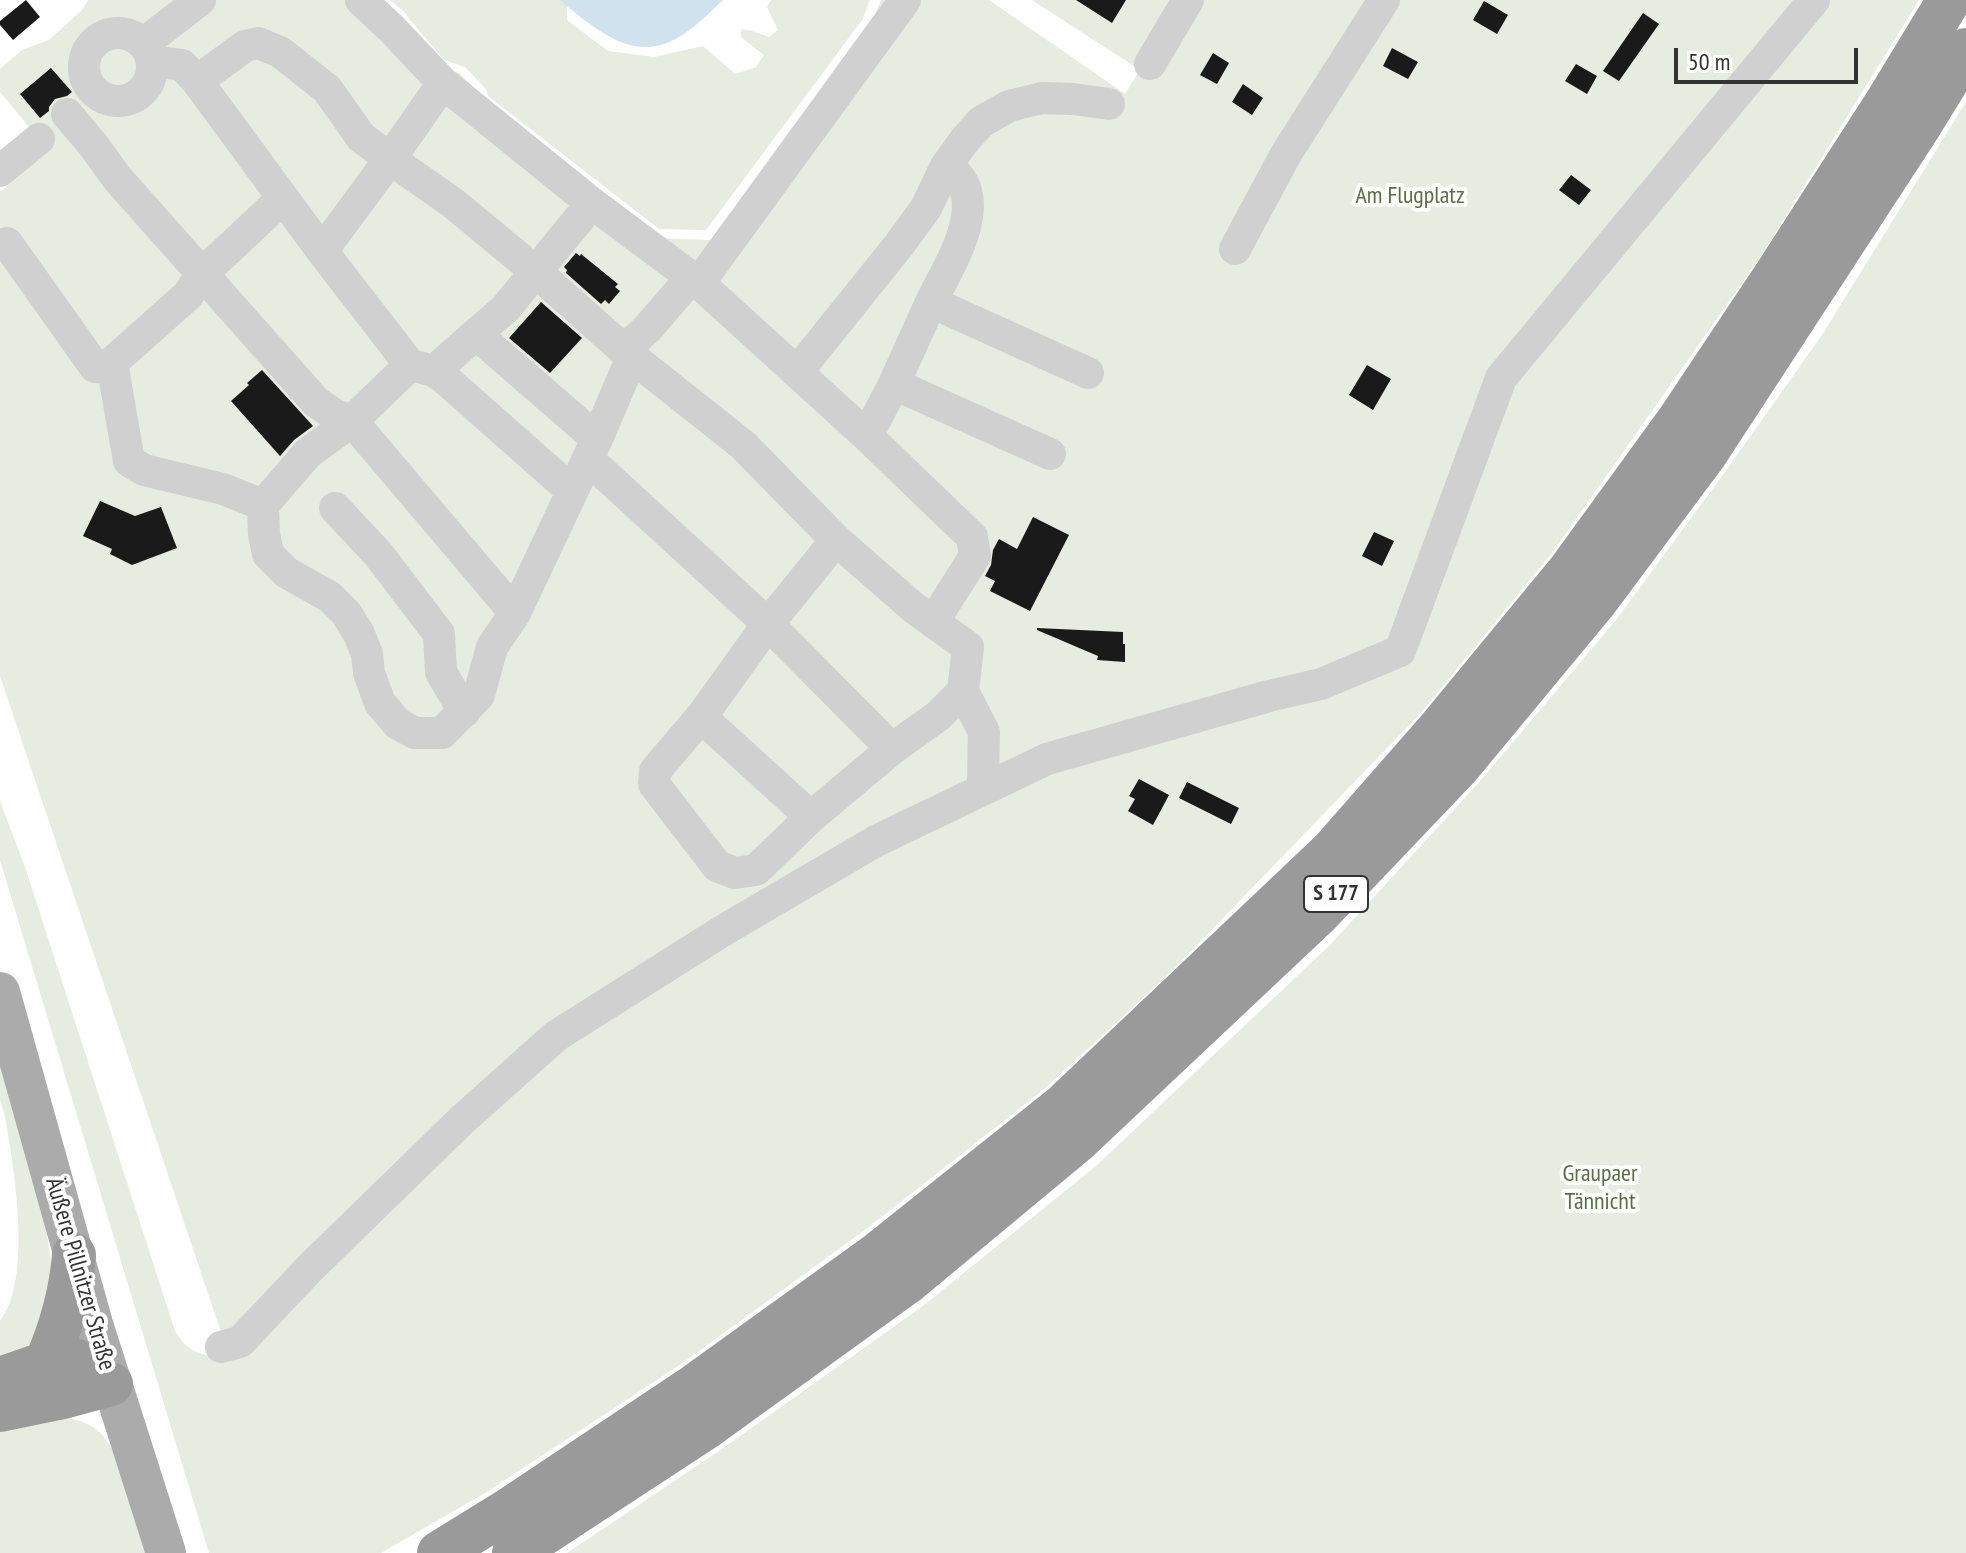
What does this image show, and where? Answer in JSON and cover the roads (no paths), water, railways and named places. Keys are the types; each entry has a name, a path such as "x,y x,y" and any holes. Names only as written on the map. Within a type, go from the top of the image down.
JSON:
{"highway":[{"name":"S 177","path":"439,1553 693,1387 891,1243 1063,1106 1332,851 1439,729 1589,545 1679,420 1761,297 1949,0"},
{"name":"S 177","path":"514,1553 708,1426 906,1283 1078,1140 1317,915 1459,766 1595,602 1706,453 1966,50"},
{"path":"46,1363 67,1306 74,1255"},
{"path":"0,1379 46,1363 78,1360 109,1376"},
{"path":"0,1410 63,1397 109,1376"}],"main road":[{"name":"Äußere Pillnitzer Straße","path":"0,992 109,1376 166,1553"}],"lane":[{"path":"200,0 147,52 182,65 197,81 322,251 422,368 572,491"},
{"path":"361,0 443,83 695,281 867,436 972,537 975,556 933,622"},
{"path":"592,203 505,309 476,334 422,368 308,453 263,505 268,554 287,573 330,597 346,613 367,654 369,673 380,703 398,724 415,733 442,733 479,695 492,647 515,613 592,449 628,353 647,329 695,281 905,0"},
{"path":"1150,64 1188,0"},
{"path":"1235,249 1286,154 1384,0"},
{"path":"221,1347 240,1342 310,1268 462,1120 556,1036 724,930 876,841 1047,759 1321,684 1400,651 1501,378 1814,0"},
{"path":"197,81 245,46 258,43 280,52 327,89 361,137 453,203 628,353 743,445 836,540 914,608 968,647 963,691 984,732 983,780"},
{"path":"322,251 443,83"},
{"path":"797,372 926,208 946,166 981,122 1009,106 1042,98 1109,104"},
{"path":"67,114 117,178 316,402 335,415 352,421 515,613"},
{"path":"0,171 39,139"},
{"path":"867,436 965,229 969,212 968,191 955,172 946,166"},
{"path":"7,243 95,367 106,368 188,295 202,274 283,198"},
{"path":"931,302 1088,373"},
{"path":"476,334 892,749"},
{"path":"112,363 129,461 144,470 223,489 263,505"},
{"path":"894,384 1050,454"},
{"path":"335,508 379,555 439,634 441,672 464,712"},
{"path":"836,540 768,624 701,717 655,771 654,784 717,866 735,873 756,870 811,817 892,749 938,716 963,691"},
{"path":"701,717 811,817"}],"water":[{"path":"559,0 723,0 685,33 667,43 650,47 618,41"}],"park label":[{"name":"Am Flugplatz","path":"1410,196"},
{"name":"Graupaer Tännicht","path":"1600,1188"}]}
